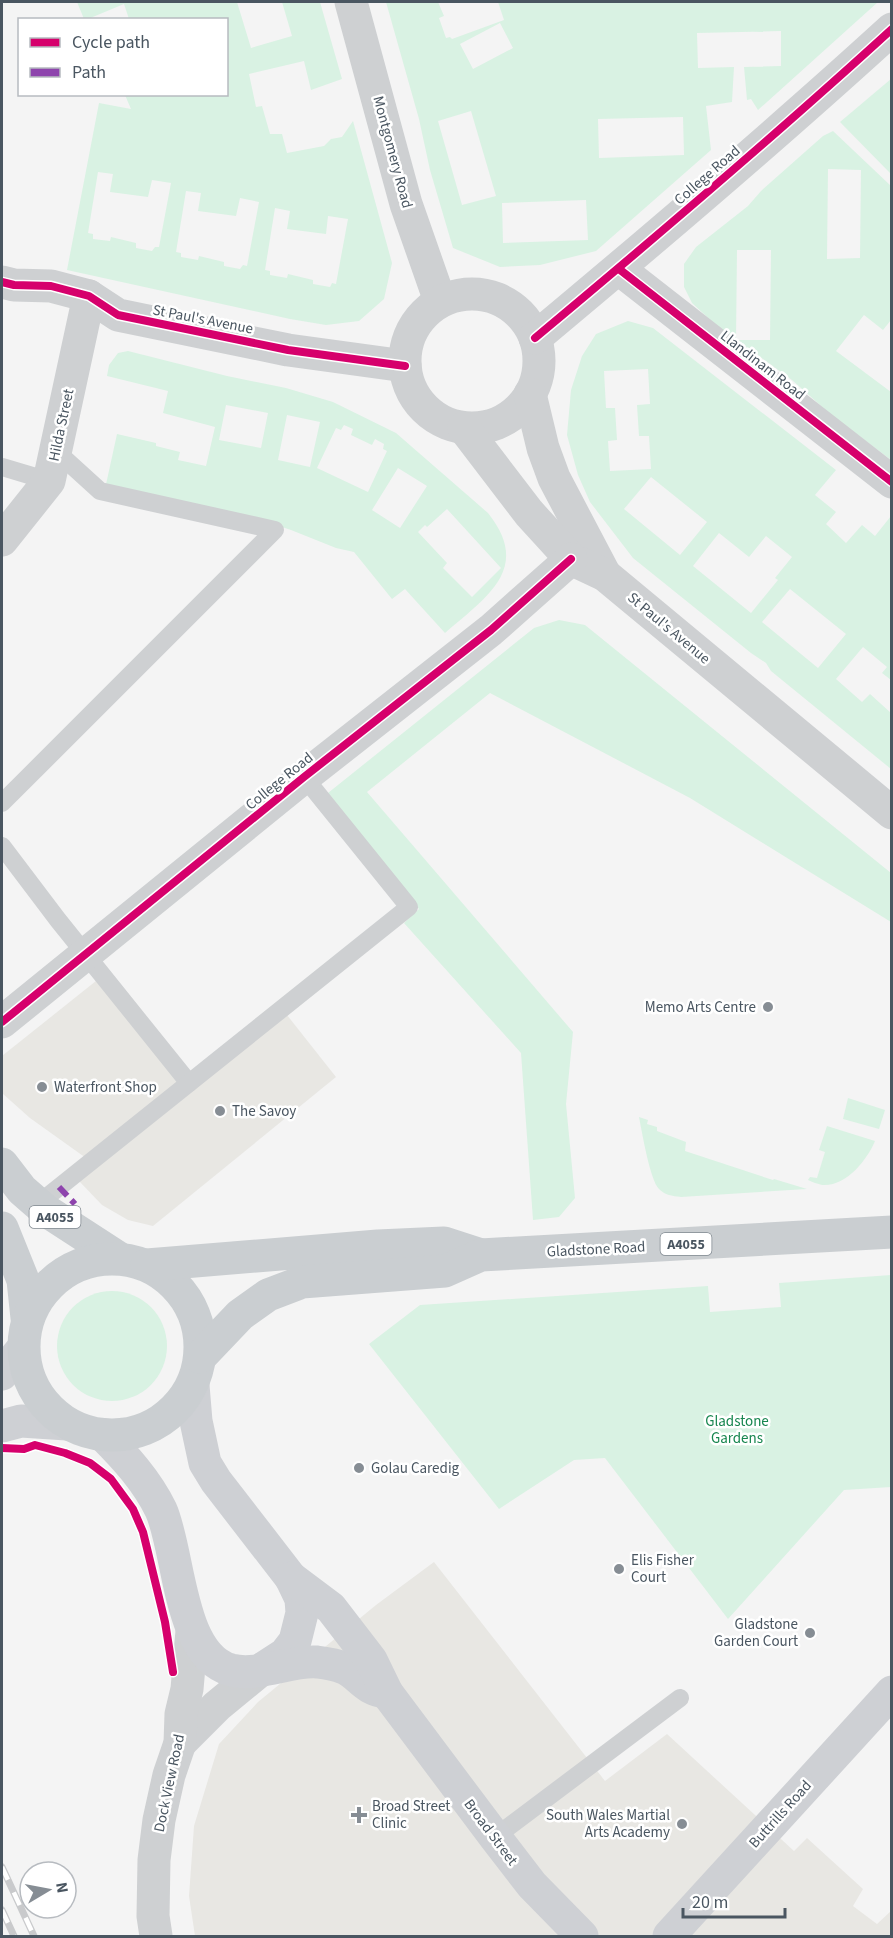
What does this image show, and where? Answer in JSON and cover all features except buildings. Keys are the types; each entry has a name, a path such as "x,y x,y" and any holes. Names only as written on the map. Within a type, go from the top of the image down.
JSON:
{"main road":[{"name":"A4055","path":"2,1164 22,1190 45,1210 133,1261"},
{"path":"2,1228 23,1280 28,1378 44,1404 67,1424"},
{"name":"Gladstone Road","path":"196,1371 249,1308 268,1295 302,1282 445,1271 481,1255 891,1232"},
{"name":"Gladstone Road","path":"133,1261 433,1243 444,1243 481,1255"},
{"path":"2,1374 25,1333 42,1291 65,1271 91,1260 133,1261 171,1280 189,1302 199,1329 196,1371 177,1408 154,1425 125,1435 95,1434 67,1424 21,1421 2,1426"},
{"name":"Broad Street","path":"196,1371 196,1421 205,1463 216,1481 291,1578 301,1599 300,1628 295,1641 285,1654 262,1669"},
{"name":"Broad Street","path":"103,1434 138,1473 152,1492 162,1513 192,1631 205,1653 231,1670 247,1671 316,1662 345,1668 371,1688 387,1693"},
{"name":"Broad Street","path":"291,1578 331,1608 370,1660 387,1693 495,1837 532,1885 582,1936"},
{"name":"Buttrills Road","path":"669,1936 891,1692"}],"street":[{"name":"Montgomery Road","path":"351,2 406,204 440,301"},
{"name":"College Road","path":"535,338 813,102 891,29"},
{"name":"Llandinam Road","path":"619,269 891,482"},
{"name":"St Paul's Avenue","path":"2,282 14,285 51,286 89,296 118,315 288,350 405,366"},
{"path":"462,294 485,294 507,302 524,318 535,338 539,357 538,376 530,394 518,410 502,421 484,428 464,428 442,421 423,408 410,388 405,366 406,346 413,328 424,313 440,301 462,294"},
{"name":"Hilda Street","path":"2,540 52,466 89,296"},
{"path":"530,394 543,448 554,478 605,575"},
{"name":"St Paul's Avenue","path":"464,428 529,513 571,559 605,575 891,813"},
{"name":"College Road","path":"2,1022 304,777 491,630 571,559"},
{"name":"Dock View Road","path":"156,1936 153,1916 154,1860 169,1775 180,1743 181,1714 187,1689 192,1631"},
{"path":"180,1743 219,1705 262,1669"}],"lane":[{"path":"2,467 52,466 100,492 275,530 2,803"},
{"path":"38,1204 409,907 304,777"},
{"path":"2,846 189,1083"},
{"path":"495,1837 680,1698"}],"shaded area":[{"path":"96,981 179,1082 86,1158 30,1118 2,1093 2,1056"},
{"path":"287,1015 336,1077 153,1226 128,1220 102,1205 79,1181"},
{"path":"434,1562 605,1781 667,1734 794,1851 807,1838 863,1889 853,1906 877,1924 892,1910 891,1936 195,1936 189,1896 194,1826 219,1744 258,1702 376,1605"}],"green space":[{"path":"77,2 237,2 251,48 292,36 282,2 320,2 342,79 311,90 304,61 249,74 256,107 262,106 270,134 282,134 287,153 324,146 331,139 342,137 353,121 392,263 384,299 359,321 326,325 290,319 67,270 99,103 131,109 125,96 228,96 228,18 129,18 124,4 90,18 84,18","holes":["98,172 113,174 110,192 148,197 152,180 171,183 159,247 155,247 152,251 136,248 136,243 111,237 110,241 93,239 93,234 88,233","186,191 201,193 198,211 236,216 240,198 259,202 247,266 243,265 240,269 224,266 224,262 199,256 198,260 181,257 181,253 176,252","275,208 290,211 287,229 326,234 328,216 348,219 336,284 332,283 330,287 313,284 313,280 288,274 287,278 270,275 270,271 265,270"]},
{"path":"386,2 438,2 444,16 439,18 446,38 452,39 504,20 498,2 878,2 758,110 751,99 747,100 744,67 781,66 781,31 697,33 698,68 734,67 732,102 706,106 711,150 596,251 540,265 500,267 453,248 430,170 419,119","holes":["500,23 513,48 473,69 460,44","471,111 496,196 462,205 438,121","683,117 684,155 599,158 598,119","586,200 588,240 503,243 502,203"]},
{"path":"891,79 891,174 840,122"},
{"path":"833,131 891,186 891,320 883,330 864,315 836,351 891,392 891,460 829,413 792,380 748,348 732,340 692,303 684,287 684,264 696,247 748,206 761,191 823,136","holes":["828,169 861,170 860,258 827,259","737,250 771,250 770,340 736,340"]},
{"path":"628,321 653,328 836,470 815,495 836,512 826,524 846,543 862,525 875,536 891,516 891,680 882,673 887,667 863,647 836,679 862,702 870,694 891,713 891,769 771,671 766,663 633,558 590,502 578,475 567,435 571,390 582,356 596,334","holes":["648,369 650,404 637,405 639,436 649,436 651,469 610,471 608,441 617,440 615,408 606,408 604,371","651,477 707,522 680,555 624,509","719,533 749,557 766,536 792,557 775,578 778,580 751,613 693,566","790,589 846,634 818,668 762,622"]},
{"path":"128,351 286,388 333,402 396,433 488,513 501,533 506,550 505,566 498,581 475,607 445,633 405,589 392,599 354,552 336,548 255,518 105,489 117,434 156,443 156,446 180,452 178,460 206,466 215,427 163,413 168,391 107,376 109,365 118,353","holes":["226,405 268,413 261,448 219,440","287,415 320,422 310,467 278,460","344,425 353,429 351,435 372,445 375,439 384,444 383,449 387,451 368,492 317,468 336,428 341,430","398,468 427,486 400,528 372,510","447,509 501,568 472,597 443,568 447,563 418,532 425,525 427,527"]},
{"path":"559,620 585,625 891,873 891,922 690,798 490,693 367,792 573,1032 566,1104 575,1198 559,1217 533,1220 521,1053 404,923 419,909 328,793 534,628"},
{"path":"848,1098 885,1110 879,1129 843,1119"},
{"path":"639,1117 648,1120 647,1124 657,1127 657,1131 686,1142 685,1151 807,1189 681,1197 666,1194 659,1189 652,1176"},
{"path":"827,1126 875,1141 855,1171 839,1182 822,1185 808,1180 810,1177 817,1178 825,1152 819,1150"},
{"name":"Gladstone Gardens","path":"891,1275 891,1487 844,1490 728,1619 605,1458 574,1460 499,1509 369,1344 420,1305 708,1286 710,1312 781,1307 779,1283"},
{"path":"112,1291 133,1295 151,1307 163,1325 167,1346 163,1367 151,1385 133,1397 112,1401 91,1397 73,1385 61,1367 57,1346 61,1325 73,1307 91,1295"}],"railway":[{"path":"2,1867 34,1936"},
{"path":"2,1910 14,1936"}],"marked path":[{"path":"59,1187 75,1204"}],"cycle path":[{"path":"535,338 804,108 892,29"},
{"path":"619,269 892,482"},
{"path":"2,282 14,285 51,286 89,296 118,315 288,350 405,366"},
{"path":"2,1022 304,777 491,630 571,559"},
{"path":"2,1448 24,1449 35,1445 65,1453 90,1463 111,1479 133,1509 143,1532 165,1622 173,1672"}],"place":[{"name":"Memo Arts Centre","path":"768,1007"},
{"name":"Waterfront Shop","path":"42,1087"},
{"name":"The Savoy","path":"220,1111"},
{"name":"Golau Caredig","path":"359,1468"},
{"name":"Elis Fisher Court","path":"619,1569"},
{"name":"Gladstone Garden Court","path":"810,1633"},
{"name":"Broad Street Clinic","path":"359,1815"},
{"name":"South Wales Martial Arts Academy","path":"682,1824"}]}
